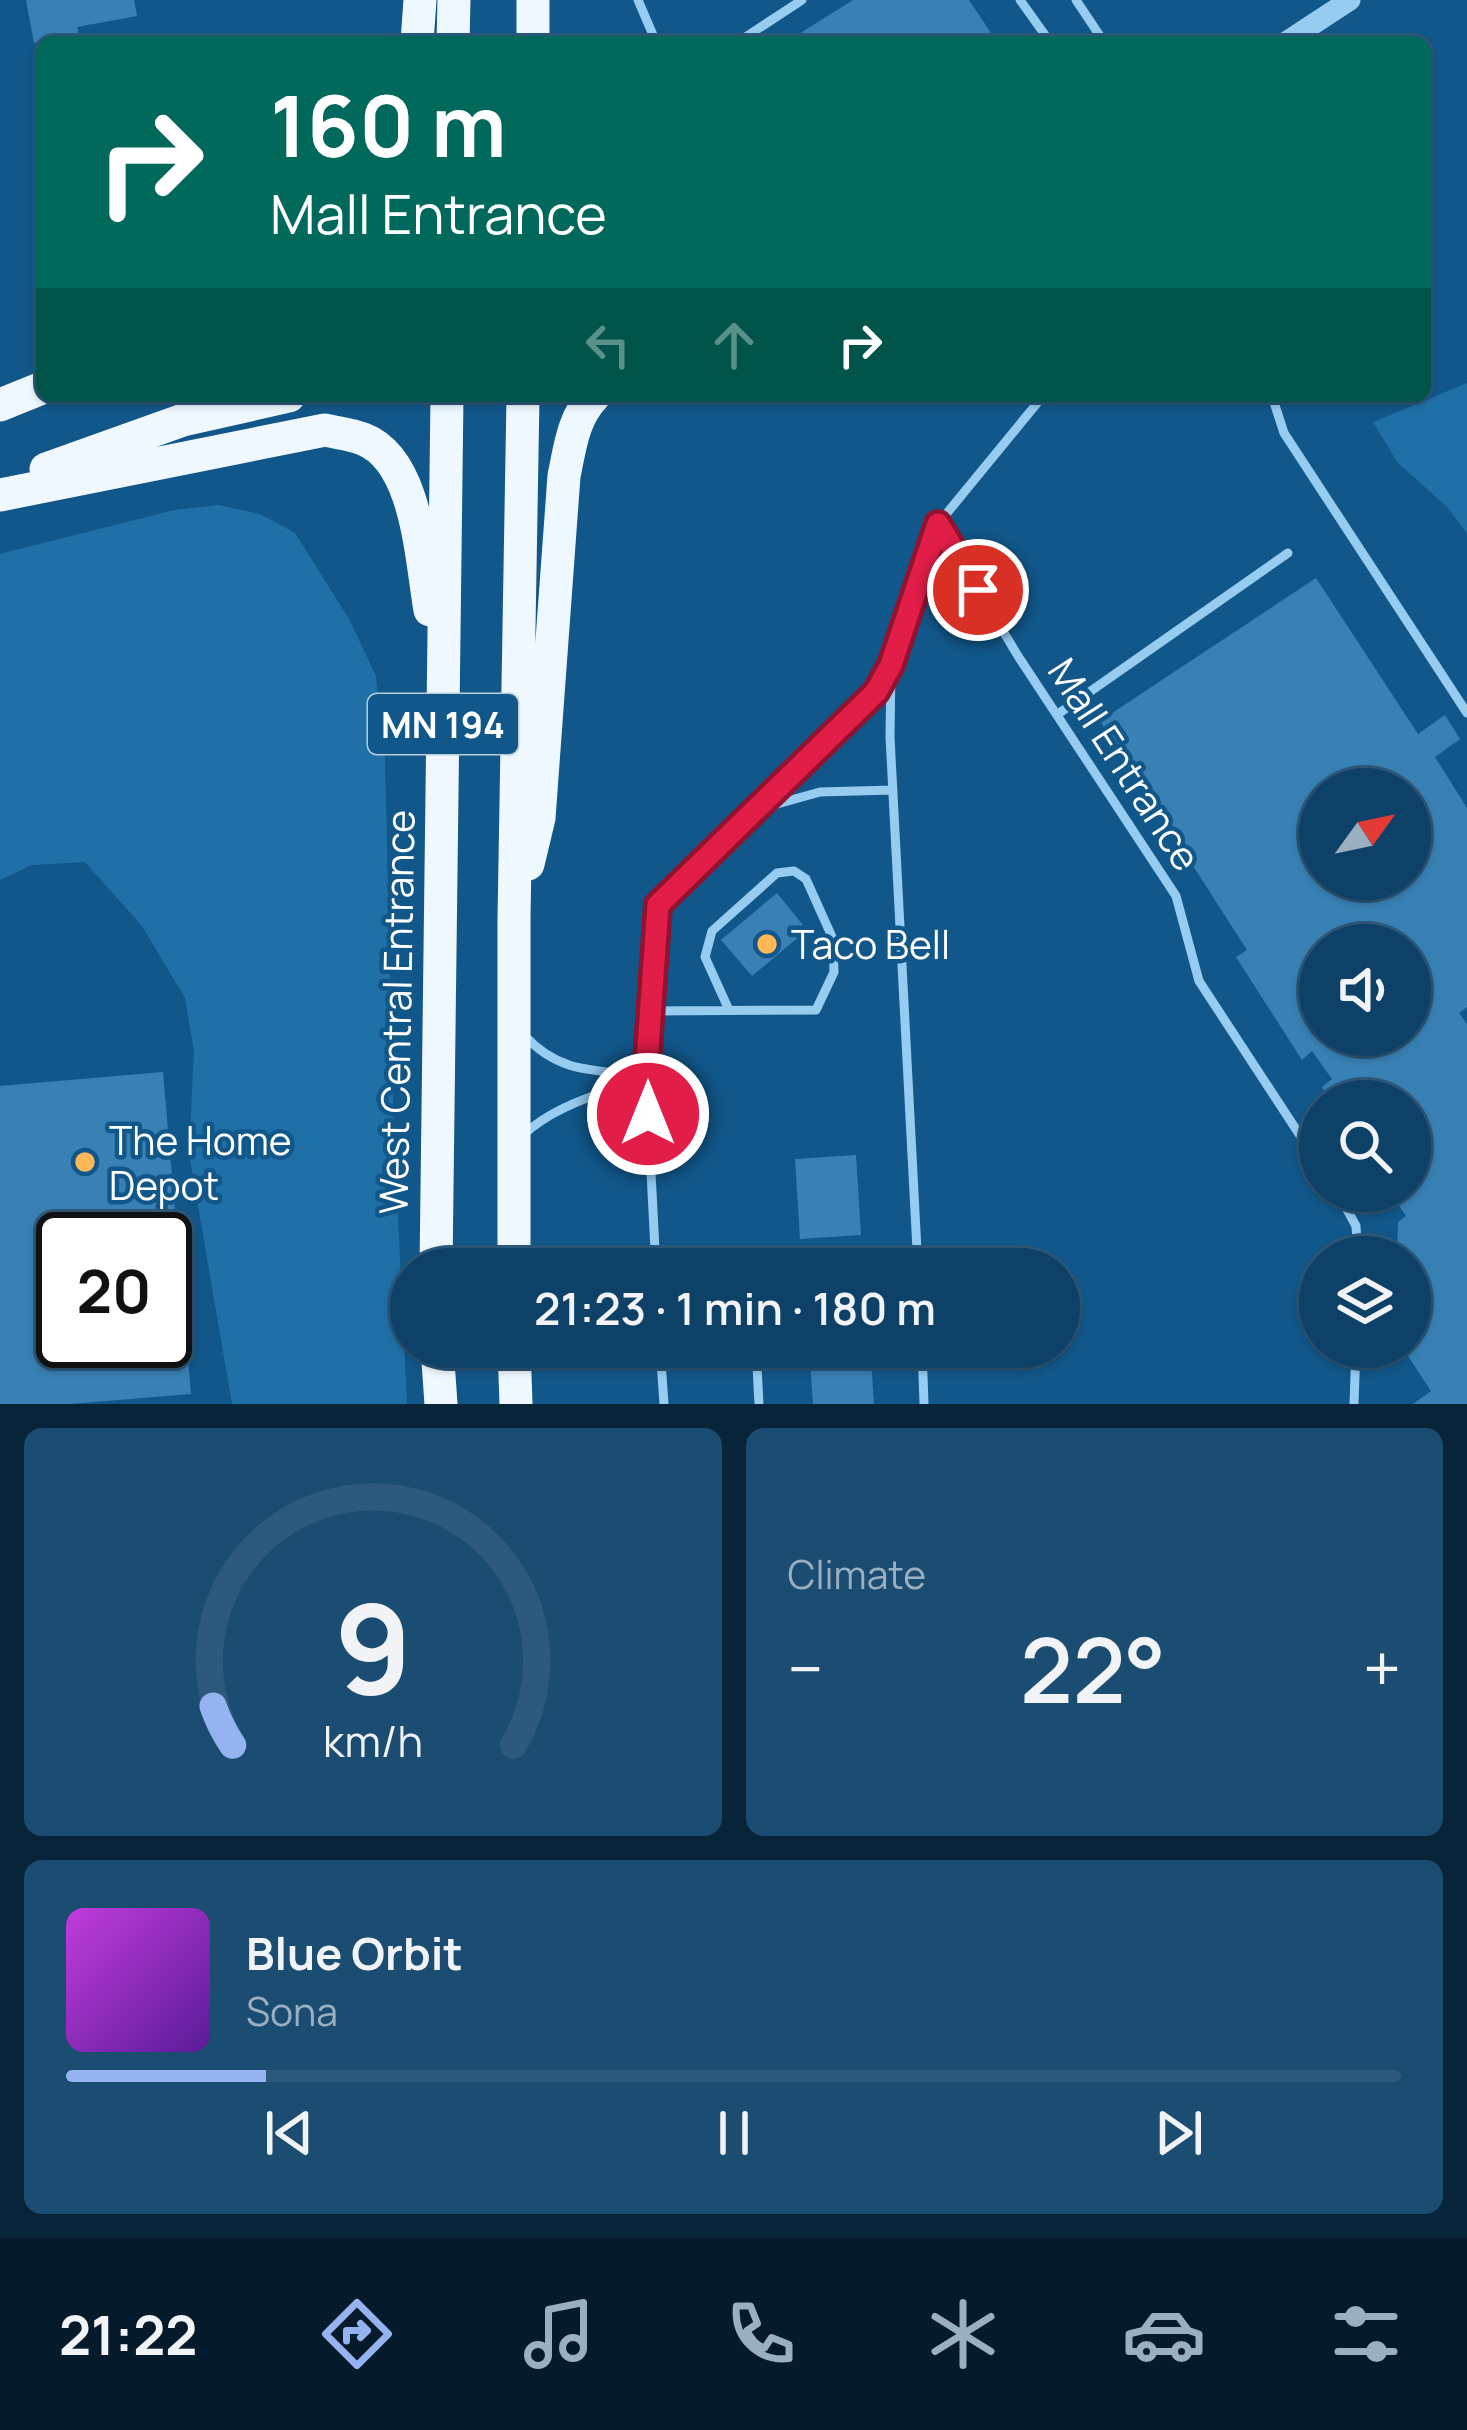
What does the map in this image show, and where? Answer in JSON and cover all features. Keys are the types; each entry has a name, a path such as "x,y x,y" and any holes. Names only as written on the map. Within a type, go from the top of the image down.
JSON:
{"highway":[{"path":"418,36 421,0"},
{"path":"453,36 454,0"},
{"path":"533,0 533,36"},
{"path":"0,405 36,390"},
{"path":"0,491 184,420 263,402"},
{"name":"West Central Entrance","path":"436,1248 447,402"},
{"name":"MN 194","path":"514,1248 523,402"},
{"path":"514,918 539,818 564,476 574,428 588,402"},
{"path":"0,491 325,430 366,440 390,460 408,488 443,682"},
{"path":"438,1368 441,1404"},
{"path":"515,1368 516,1404"}],"street":[{"path":"1295,36 1348,1"}],"lane":[{"path":"638,0 653,36"},
{"path":"747,36 802,0"},
{"path":"1020,0 1046,36"},
{"path":"1076,0 1100,36"},
{"path":"655,1248 646,1076 658,905 868,702 891,665 938,524 1038,402"},
{"path":"1274,402 1284,433 1467,713"},
{"name":"Mall Entrance","path":"938,524 1176,896 1199,981 1299,1134"},
{"path":"1058,714 1288,553"},
{"path":"891,665 917,1248"},
{"path":"758,811 820,791 893,790"},
{"path":"651,1012 816,1010 834,972 833,939 806,879 794,871 777,873 712,931 705,956 729,1010"},
{"path":"515,1024 542,1054 565,1066 646,1076"},
{"path":"514,1142 561,1106 646,1076"},
{"path":"661,1368 664,1404"},
{"path":"757,1368 759,1404"},
{"path":"923,1368 924,1404"},
{"path":"1354,1404 1355,1368"}],"shaded area":[{"path":"1467,383 1467,533 1447,507 1398,463 1373,422 1431,402"},
{"path":"219,505 260,514 295,533 349,619 376,676 385,759 399,1248 390,1248 390,1368 405,1368 407,1404 232,1404 189,1153 194,1051 185,998 142,926 85,862 32,865 0,880 0,554 174,510"}],"building":[{"path":"26,0 134,0 137,16 77,27 79,35 36,36 34,43"},
{"path":"853,0 969,0 993,36 796,36"},
{"path":"1316,578 1418,734 1445,715 1460,739 1435,757 1467,808 1467,1007 1459,1013 1467,1024 1467,1404 1413,1404 1431,1391 1416,1368 1431,1368 1431,1236 1398,1236 1398,1222 1406,1216 1403,1212 1431,1212 1431,1080 1331,1080 1316,1056 1431,1056 1431,924 1299,924 1299,1055 1236,957 1247,950 1100,721"},
{"path":"777,893 807,930 752,976 721,940"},
{"name":"The Home Depot","path":"163,1072 175,1212 36,1212 36,1368 189,1368 191,1394 70,1404 0,1404 0,1086"},
{"path":"856,1155 861,1235 800,1239 795,1159"},
{"path":"810,1368 871,1368 874,1404 813,1404"}],"place":[{"name":"Taco Bell","path":"767,944"},
{"name":"The Home Depot","path":"85,1162"}],"route":[{"path":"648,1114 646,1076 658,905 876,692 891,665 938,524 978,590"}]}
